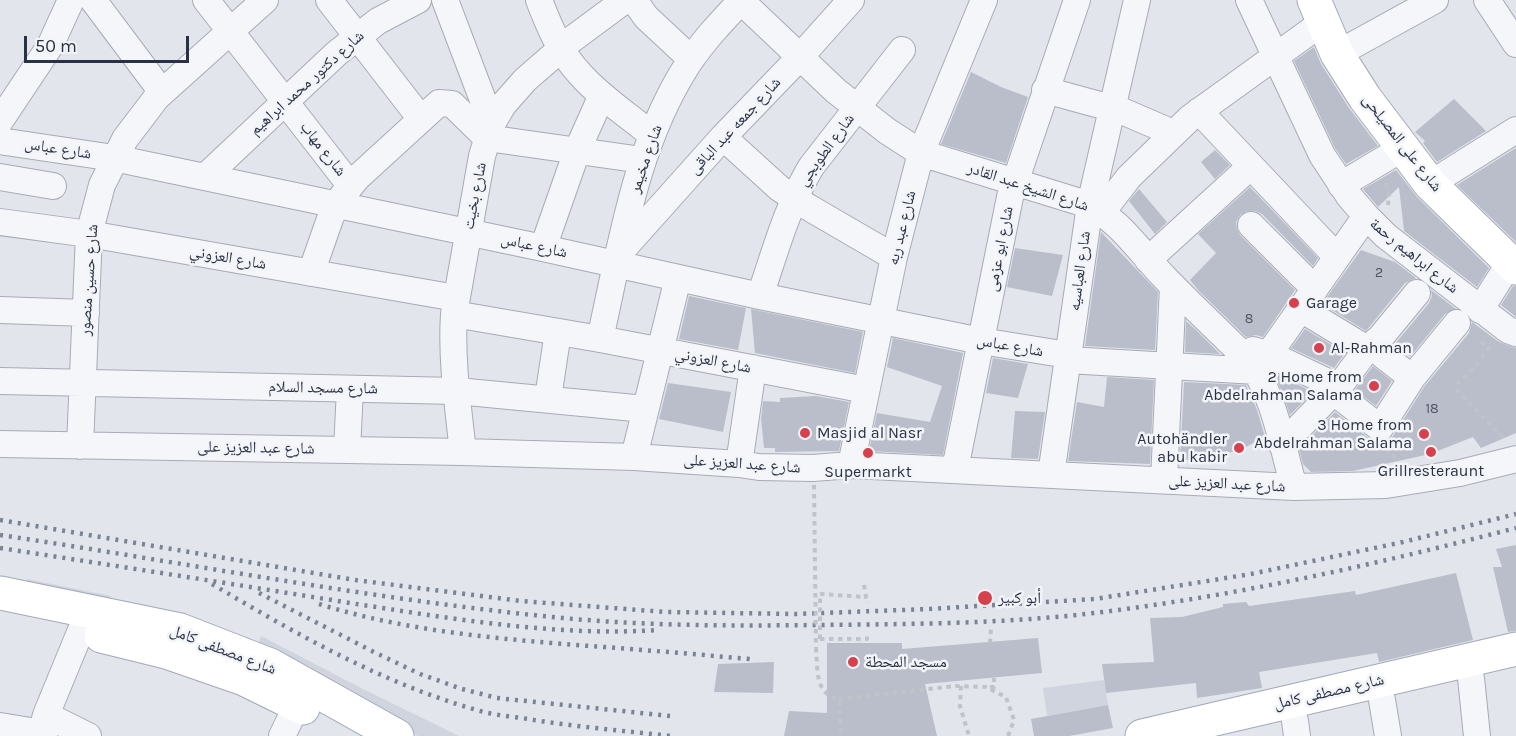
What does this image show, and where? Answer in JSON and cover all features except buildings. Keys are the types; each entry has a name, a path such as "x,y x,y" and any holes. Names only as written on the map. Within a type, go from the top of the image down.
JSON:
{"main road":[{"name":"شارع على المصيلحى","path":"1318,11 1337,54 1365,98 1390,156 1430,184 1514,263"},
{"name":"شارع مصطفى كامل","path":"0,593 180,630 270,665 397,736"},
{"name":"شارع مصطفى كامل","path":"0,614 81,630 166,652 244,679 297,705 351,736"},
{"name":"شارع مصطفى كامل","path":"1142,736 1516,649"},
{"name":"شارع مصطفى كامل","path":"1237,736 1296,729 1382,700 1516,666"}],"street":[{"path":"0,121 10,91 50,46 71,0"},
{"path":"93,0 162,92"},
{"name":"شارع مهاب","path":"206,0 286,102 343,195"},
{"name":"شارع حسين منصور","path":"80,446 89,234 102,185 114,158 140,117 162,92 265,0"},
{"path":"329,0 421,119"},
{"name":"شارع دكتور محمد ابراهيم","path":"205,177 337,53 378,21 418,0"},
{"path":"445,0 489,131"},
{"path":"538,0 561,48 579,74 652,135"},
{"name":"شارع بخيت","path":"463,452 453,330 468,232 489,131 503,105 525,80 561,48 625,0"},
{"path":"634,0 646,17 691,59"},
{"name":"شارع مخيمر","path":"600,339 642,160 652,135 675,85 691,59 741,0"},
{"name":"شارع الشيخ عبد القادر","path":"741,0 857,108 921,153 1063,195 1096,209 1123,230 1148,260 1233,345 1263,362 1269,397 1294,487"},
{"name":"شارع عبد ربه","path":"851,465 894,257 921,153 984,0"},
{"name":"شارع ابو عزمى","path":"955,469 1014,182 1077,0"},
{"name":"شارع العباسيه","path":"1051,475 1067,358 1096,209 1111,108 1137,0"},
{"name":"شارع ابراهيم رحمة","path":"1249,0 1313,137 1341,185 1371,222 1409,256 1480,310 1516,333"},
{"path":"1337,54 1435,0"},
{"path":"1487,0 1516,44"},
{"name":"شارع جمعه عبد الباقى","path":"618,259 723,137 800,57 848,1"},
{"path":"1096,209 1173,133 1199,111 1276,56 1318,11"},
{"name":"شارع الطوبجي","path":"760,296 794,198 811,166 902,50"},
{"path":"1045,90 1111,108 1173,133"},
{"path":"543,248 577,151 602,95"},
{"path":"311,273 343,195 439,103 446,102 457,108 489,131 577,151 642,160"},
{"path":"1199,111 1337,257"},
{"path":"1430,184 1516,130"},
{"path":"723,137 766,177 794,198 894,257"},
{"name":"شارع عباس","path":"0,141 114,158 205,177 343,195 468,232 543,248 618,259 678,278 1067,358 1169,366 1263,362"},
{"path":"1341,185 1390,156"},
{"path":"1148,260 1251,166"},
{"path":"0,177 53,186"},
{"name":"شارع العزوني","path":"0,222 89,234 311,273 558,332 866,390"},
{"path":"1371,222 1337,257 1263,362 1336,389 1380,428 1412,378 1457,322"},
{"path":"1251,225 1308,299 1369,348 1412,378"},
{"path":"1480,310 1514,263"},
{"path":"633,457 678,278"},
{"path":"1164,480 1173,286"},
{"path":"1282,445 1336,389 1417,292"},
{"path":"0,310 86,313"},
{"path":"548,398 558,332"},
{"path":"739,464 753,368"},
{"name":"شارع مسجد السلام","path":"0,381 457,391 645,409"},
{"path":"347,450 350,389"},
{"name":"شارع عبد العزيز على","path":"0,444 633,457 759,467 802,468 851,465 1294,487 1386,485 1418,480 1460,473 1512,451"},
{"path":"44,728 81,630"},
{"path":"1471,678 1477,736"},
{"path":"1382,700 1388,736"},
{"path":"282,736 297,705"},
{"path":"0,726 44,728 88,736"}],"path":[{"path":"1371,222 1388,209 1390,156"},
{"path":"1457,322 1489,348 1474,368 1458,383 1457,390 1512,451"},
{"path":"1380,428 1376,439 1418,480"},
{"path":"814,485 816,648 818,679 822,691 828,696 839,699 961,686 994,687 994,678"},
{"path":"864,585 867,603"},
{"path":"866,597 820,594 820,639 867,639 867,634"},
{"path":"990,643 991,629"},
{"path":"961,686 960,706 969,736"},
{"path":"986,687 1006,697 1014,720 1008,736"},
{"path":"839,699 841,736"}],"shaded area":[{"path":"27,579 111,596 109,610 27,593"},
{"path":"261,636 459,736 418,736 380,718 255,652"},
{"path":"1104,680 1108,705 1047,716 1043,688"}],"railway":[{"path":"0,520 355,580 521,601 665,612 796,614 1095,599 1251,574 1403,542 1516,514"},
{"path":"0,535 351,591 492,610 627,623 785,625 990,621 1059,617 1147,606 1307,578 1516,528"},
{"path":"0,548 503,625 581,631 657,630"},
{"path":"212,584 310,640 378,674 448,701 496,715 671,736"},
{"path":"259,593 420,674 462,689 497,698 670,716"},
{"path":"319,604 350,613 446,632 750,659"}],"place":[{"name":"Garage","path":"1294,303"},
{"name":"Al-Rahman","path":"1319,348"},
{"name":"2 Home from Abdelrahman Salama","path":"1374,386"},
{"name":"Masjid al Nasr","path":"805,433"},
{"name":"3 Home from Abdelrahman Salama","path":"1424,434"},
{"name":"Autohändler abu kabir","path":"1239,448"},
{"name":"Grillresteraunt","path":"1431,452"},
{"name":"Supermarkt","path":"868,453"},
{"name":"أبو كبير","path":"985,598"},
{"name":"مسجد المحطة","path":"853,662"}]}
